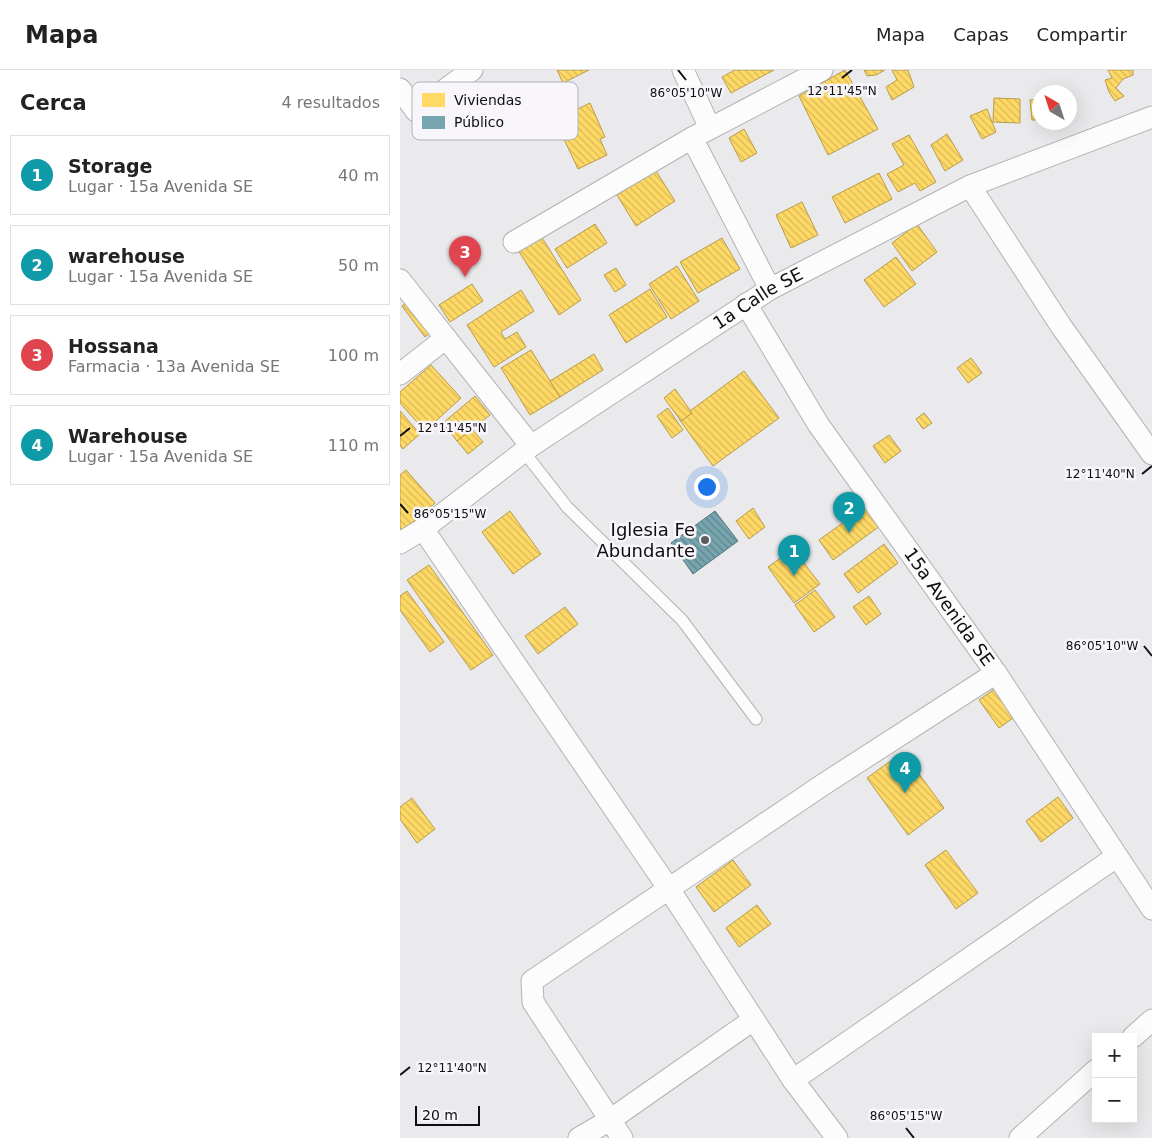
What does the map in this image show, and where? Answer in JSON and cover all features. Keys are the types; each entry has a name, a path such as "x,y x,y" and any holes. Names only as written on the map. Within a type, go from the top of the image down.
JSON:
{"street":[{"path":"455,82 472,70"},
{"path":"684,70 701,133 770,289"},
{"path":"514,242 701,133 822,70"},
{"path":"400,89 412,105"},
{"name":"1a Calle SE","path":"400,543 424,529 528,449 770,289 970,186 1152,117"},
{"path":"970,186 1061,326 1152,454"},
{"path":"400,280 446,338 528,449"},
{"name":"15a Avenida SE","path":"746,304 818,424 996,673 1152,909"},
{"path":"400,374 446,338"},
{"path":"424,529 669,889 793,1080 837,1138"},
{"path":"622,1138 533,1002 532,980 996,673"},
{"path":"793,1080 1116,857"},
{"path":"579,1138 610,1120 753,1020"},
{"path":"1137,1033 1152,1020"},
{"path":"1020,1138 1092,1074"}],"lane":[{"path":"528,449 567,507 682,620 756,719"}],"building: Viviendas":[{"path":"557,70 589,70 565,82 563,82"},
{"path":"735,70 774,70 731,93 722,77"},
{"path":"845,70 878,129 828,155 799,96"},
{"path":"864,70 885,70 876,75 867,76"},
{"path":"892,70 908,70 914,87 892,100 886,87 897,80"},
{"path":"1108,70 1133,70 1133,75 1123,79 1116,88 1124,96 1115,101 1109,92 1105,80 1112,78"},
{"path":"994,98 1020,99 1020,123 993,122"},
{"path":"1030,100 1032,100 1032,120"},
{"path":"590,103 605,137 600,139 607,155 578,169 564,140 578,140 578,109"},
{"path":"987,109 996,132 982,139 970,116"},
{"path":"744,129 757,153 741,162 729,138"},
{"path":"947,134 963,160 945,171 931,145"},
{"path":"909,135 936,182 920,191 915,183 898,192 887,174 904,165 892,144"},
{"path":"656,171 675,201 636,226 617,195"},
{"path":"879,173 892,199 845,223 832,197"},
{"path":"802,202 818,235 791,248 776,215"},
{"path":"595,224 607,243 567,268 555,249"},
{"path":"917,224 937,252 912,271 892,243"},
{"path":"541,236 581,300 559,315 518,250"},
{"path":"722,238 740,269 698,293 680,262"},
{"path":"896,257 916,284 884,307 864,280"},
{"path":"677,266 699,301 671,319 649,284"},
{"path":"616,268 626,285 615,292 604,275"},
{"path":"472,284 483,301 450,322 439,305"},
{"path":"650,289 667,317 626,343 609,315"},
{"path":"521,290 534,311 501,332 505,339 517,332 526,347 494,367 467,325"},
{"path":"408,301 431,332 425,337 402,306"},
{"path":"531,350 560,397 530,415 501,368"},
{"path":"594,354 603,370 560,397 550,381"},
{"path":"971,358 982,373 968,383 957,368"},
{"path":"431,365 461,398 425,431 400,403 400,392"},
{"path":"744,371 779,418 713,466 679,419"},
{"path":"675,389 692,413 681,421 664,398"},
{"path":"475,396 490,415 457,441 443,423"},
{"path":"668,408 683,430 672,438 657,416"},
{"path":"400,411 420,434 403,449 400,446"},
{"path":"924,413 932,423 923,429 916,419"},
{"path":"472,429 483,442 468,454 457,441"},
{"path":"889,435 901,451 885,463 873,446"},
{"path":"406,470 435,503 400,533 400,475"},
{"path":"866,506 880,526 833,560 819,540"},
{"path":"753,508 765,527 749,539 736,521"},
{"path":"510,511 541,554 513,574 482,532"},
{"path":"884,544 898,563 858,593 844,574"},
{"path":"793,549 820,584 794,603 768,567"},
{"path":"429,565 493,655 471,670 407,580"},
{"path":"815,590 835,617 814,632 795,605"},
{"path":"407,591 444,642 430,652 400,610 400,596"},
{"path":"869,596 881,614 866,625 853,607"},
{"path":"565,607 578,624 538,654 525,636"},
{"path":"1000,685 1020,713 999,728 979,700"},
{"path":"903,752 944,808 908,835 867,778"},
{"path":"1058,797 1073,818 1041,842 1026,821"},
{"path":"412,798 435,829 417,843 400,819 400,807"},
{"path":"946,850 978,893 956,909 925,865"},
{"path":"733,860 751,885 714,912 696,887"},
{"path":"757,905 771,924 739,947 726,928"}],"building: Público":[{"path":"715,511 738,541 693,574 671,543"}],"place":[{"name":"Hossana","path":"465,277"},
{"name":"warehouse","path":"849,533"},
{"name":"Iglesia Fe Abundante","path":"705,540"},
{"name":"Storage","path":"794,576"},
{"name":"Warehouse","path":"905,793"}]}
